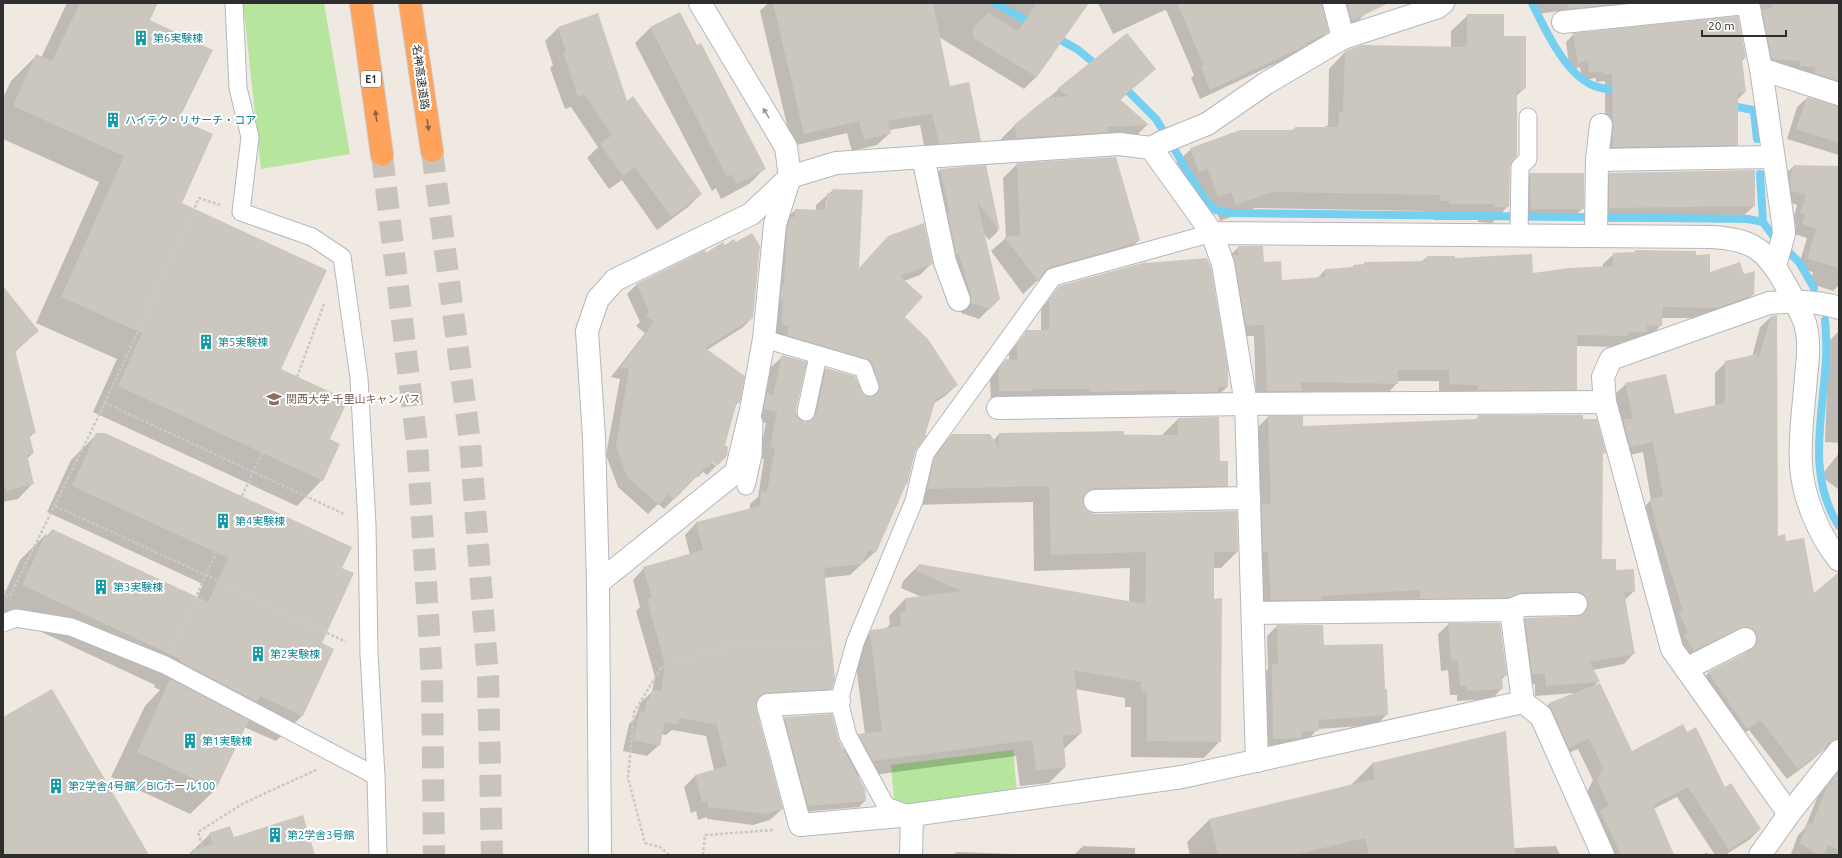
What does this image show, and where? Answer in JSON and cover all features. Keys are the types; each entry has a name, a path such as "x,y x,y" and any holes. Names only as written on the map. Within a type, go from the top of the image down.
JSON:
{"highway":[{"name":"E1","path":"361,3 382,155"},
{"name":"名神高速道路","path":"410,3 432,151"}],"street":[{"path":"598,583 736,472 764,339 775,224 790,177 786,147 700,3"},
{"path":"1334,3 1343,38"},
{"path":"600,855 598,583 594,437 587,331 598,299 615,280 751,214 790,177 836,163 1119,144 1155,146 1207,124 1265,84 1343,38 1438,7 1443,3"},
{"path":"1563,22 1747,3 1761,69 1772,157 1779,251 1794,302 1804,322 1808,355 1800,454 1802,475 1808,500 1820,530 1828,545 1839,560"},
{"path":"1761,69 1839,94"},
{"path":"1596,231 1597,160 1601,125"},
{"path":"1155,146 1212,233 1223,264 1246,404 1257,761"},
{"path":"923,157 946,262 959,300"},
{"path":"1597,160 1772,157"},
{"path":"1212,233 1518,230 1596,231 1730,239 1748,243 1759,251 1779,251"},
{"path":"1789,814 1672,649 1605,402 1603,377 1611,359 1769,303 1794,302 1829,305 1839,308"},
{"path":"998,408 1246,404 1605,402"},
{"path":"1095,501 1249,498"},
{"path":"1253,613 1511,610 1523,605 1576,604"},
{"path":"1511,610 1523,702 1541,716 1603,855"},
{"path":"1686,669 1745,639"},
{"path":"839,701 768,705 800,825 912,815 1182,777 1523,702"},
{"path":"1763,854 1789,814 1839,751"},
{"path":"911,855 912,815"}],"lane":[{"path":"234,3 238,88 250,137 241,212 312,237 342,257 358,378 368,525 369,654 376,776 378,855"},
{"path":"1518,230 1520,167 1528,159 1528,117"},
{"path":"912,815 886,806 848,736 839,701 855,643 914,501 925,454 1053,277 1212,233"},
{"path":"764,339 863,368 870,387"},
{"path":"806,412 818,356"},
{"path":"746,486 754,455 754,425 750,410"},
{"path":"3,623 16,618 72,627 164,665 376,776"}],"path":[{"path":"8,599 105,403 199,198 241,212"},
{"path":"297,377 326,299"},
{"path":"105,403 253,473 368,525"},
{"path":"242,496 262,453"},
{"path":"55,506 206,575 369,654"},
{"path":"164,665 216,553"},
{"path":"669,855 660,847 645,843 628,778 634,712 661,668 722,648 855,643"},
{"path":"205,855 198,832 244,803 342,758"},
{"path":"703,855 705,835 780,830 800,825"}],"green space":[{"path":"243,3 324,3 350,154 261,169"},
{"path":"1013,750 1017,792 913,805 894,800 891,765"}],"building":[{"path":"80,3 158,3 150,20 213,50 179,119 213,134 182,203 327,270 281,369 348,400 330,439 340,444 323,481 118,386 142,333 61,297 124,156 13,106 36,54 52,61"},
{"path":"773,3 933,3 950,86 969,82 981,141 939,144 932,113 888,121 891,133 864,140 859,121 804,134"},
{"path":"1037,3 1089,3 1037,77 973,38 973,27 989,13 1018,31"},
{"path":"1177,3 1322,3 1329,32 1304,44 1309,44 1210,90 1201,67 1204,66"},
{"path":"1347,3 1388,3 1352,21"},
{"path":"1568,3 1625,3 1569,9"},
{"path":"1772,3 1839,3 1839,81 1814,73 1816,67 1800,66 1800,61 1772,59 1762,10 1773,8"},
{"path":"680,12 697,45 701,43 766,169 736,184 731,174 727,177 650,27"},
{"path":"598,13 627,101 633,96 702,194 671,217 635,167 623,176 600,144 612,135 584,94 578,97 563,53 566,52 558,27"},
{"path":"1467,14 1504,14 1504,36 1526,36 1526,88 1517,92 1517,156 1513,160 1510,167 1509,207 1494,207 1494,204 1449,204 1449,201 1440,201 1440,195 1272,192 1236,205 1231,192 1218,197 1208,169 1199,172 1190,148 1240,130 1294,130 1295,127 1338,127 1339,113 1343,111 1345,51 1362,45 1467,47"},
{"path":"1738,16 1746,58 1742,58 1746,92 1738,93 1738,145 1613,147 1612,73 1604,75 1603,71 1589,73 1588,60 1578,64 1573,33"},
{"path":"1127,33 1156,69 1120,99 1149,125 1107,127 1109,132 1016,138 1015,124 1047,98 1069,96 1057,89"},
{"path":"1807,97 1839,106 1839,143 1796,129"},
{"path":"1116,157 1140,240 1116,249 1050,267 1038,281 1004,237 1020,235 1017,163"},
{"path":"986,165 1000,231 977,202 1000,299 990,309 971,303 971,296 959,254 956,255 948,214 950,214 940,169"},
{"path":"1794,165 1839,166 1839,268 1807,259 1816,229 1802,224 1805,215 1800,213 1806,195 1791,191 1790,179"},
{"path":"1755,170 1755,206 1609,208 1609,173"},
{"path":"1530,173 1584,173 1584,209 1531,209"},
{"path":"833,189 863,190 859,268 888,236 924,223 933,264 900,276 923,297 905,317 928,339 958,385 936,399 925,435 927,435 915,452 907,486 907,482 876,553 869,549 862,564 824,568 835,679 832,689 767,693 761,695 756,701 756,708 783,809 765,814 718,807 709,809 707,801 702,802 695,775 727,766 717,725 680,718 678,725 665,722 660,746 633,740 640,711 644,712 647,699 650,700 652,690 661,691 665,665 647,599 652,598 643,567 703,550 696,522 760,506 761,492 767,491 775,448 770,447 777,412 764,409 767,392 773,396 782,355 807,362 796,410 797,415 804,422 809,421 816,414 826,368 855,376 864,395 873,396 878,393 879,384 870,360 787,335 789,326 782,325 783,300 780,302 782,283 784,286 787,227 790,217 795,217 795,209 826,210 827,193 833,193"},
{"path":"752,233 760,246 753,318 705,348 745,376 740,403 737,402 725,445 728,447 727,456 717,466 713,462 708,468 707,466 674,500 668,494 659,505 627,477 616,445 629,369 620,368 654,322 646,316 649,311 636,284 705,250 706,253 723,242 725,245 734,239 736,242"},
{"path":"1238,246 1263,246 1264,262 1281,261 1282,280 1325,277 1325,269 1354,267 1353,265 1365,264 1364,262 1426,261 1427,256 1455,256 1455,258 1532,254 1533,273 1569,268 1613,266 1613,253 1635,252 1635,250 1696,251 1696,255 1710,254 1710,272 1740,262 1744,274 1755,271 1754,295 1717,308 1663,307 1662,326 1647,325 1647,332 1628,332 1628,336 1577,335 1577,390 1478,390 1478,385 1449,384 1449,370 1398,370 1398,384 1301,382 1302,391 1267,391 1264,325 1246,326 1233,255 1239,255"},
{"path":"1207,258 1211,267 1228,369 1228,387 1218,387 1218,392 1177,393 1177,390 1089,392 1089,389 1033,389 1033,391 999,391 999,369 1006,359 1017,360 1017,344 1027,330 1049,330 1049,299 1059,286 1146,262"},
{"path":"3,286 39,331 15,350 36,433 29,434 34,453 27,455 34,484 6,491 3,478"},
{"path":"1777,315 1778,536 1785,534 1786,541 1804,538 1814,593 1839,572 1839,739 1829,743 1822,752 1798,769 1760,720 1747,729 1708,672 1751,650 1756,645 1756,633 1751,628 1740,628 1694,651 1684,635 1688,633 1679,612 1683,611 1657,528 1650,499 1663,496 1653,442 1630,447 1623,419 1633,419 1625,383 1666,374 1675,414 1725,403 1725,361 1757,354 1758,360 1771,316"},
{"path":"1478,415 1583,415 1583,419 1597,419 1606,453 1603,453 1602,559 1616,559 1616,570 1634,569 1635,592 1624,592 1635,654 1590,662 1600,682 1546,686 1545,674 1532,674 1525,618 1582,615 1587,610 1588,603 1586,597 1582,593 1523,592 1508,598 1420,599 1420,590 1321,596 1321,600 1271,600 1268,551 1263,552 1262,504 1271,504 1268,416 1303,416 1303,426 1478,419"},
{"path":"1219,417 1220,461 1228,461 1228,486 1095,488 1088,491 1084,495 1083,501 1085,508 1089,512 1095,514 1237,511 1238,552 1214,552 1214,599 1222,598 1221,742 1147,741 1147,691 1141,691 1141,682 1074,670 1082,733 1063,736 1066,767 1036,771 1032,740 873,761 858,734 882,731 870,633 871,630 901,626 900,613 906,612 905,598 961,591 916,571 919,564 1145,604 1146,552 1051,555 1049,486 927,489 934,458 952,434 990,434 999,448 999,433 1124,431 1124,435 1178,435 1178,418"},
{"path":"96,433 105,433 352,547 342,568 354,573 322,643 334,649 303,716 260,696 257,702 179,661 180,659 22,585 46,533 48,539 52,529 208,602 228,558 72,486"},
{"path":"1448,623 1500,623 1507,675 1502,676 1503,689 1467,691 1467,685 1460,686 1458,660 1451,661"},
{"path":"1277,625 1323,625 1324,645 1383,644 1388,715 1319,720 1319,731 1302,731 1302,738 1273,739 1272,664 1278,664"},
{"name":"第1実験棟","path":"170,679 249,720 216,789 137,752"},
{"path":"1600,683 1632,751 1683,724 1687,732 1696,727 1725,787 1731,783 1761,829 1729,850 1688,787 1653,805 1674,855 1621,855 1600,810 1609,806 1597,781 1603,768 1589,738 1569,748 1549,703"},
{"name":"第2学舎4号館／BIGホール100","path":"52,689 149,855 3,855 3,717"},
{"path":"832,714 839,741 865,789 866,801 808,806 784,717"},
{"path":"1506,731 1515,855 1369,855 1365,838 1293,855 1218,855 1209,819 1375,779 1372,763"},
{"path":"1839,771 1839,850 1828,845 1824,855 1818,855 1800,843 1808,823 1812,825 1827,786"},
{"name":"第2学舎3号館","path":"303,815 315,855 193,855 192,850 213,844 209,833 230,826 234,837"}],"waterway":[{"path":"995,3 1034,25"},
{"path":"1532,3 1556,48 1572,70 1594,86 1606,89 1623,90"},
{"path":"1053,36 1077,49 1099,67"},
{"path":"1121,84 1156,119 1205,200 1215,210 1231,213 1748,219 1763,222 1776,240 1799,262 1814,288"},
{"path":"1727,105 1753,110 1757,139"},
{"path":"1760,174 1763,222"},
{"path":"1825,320 1826,355 1820,424 1820,466 1823,487 1829,507 1839,526"}],"tunnel":[{"path":"432,151 470,442 488,677 492,855"},
{"path":"382,155 417,444 432,678 434,855"}],"place":[{"name":"第6実験棟","path":"141,38"},
{"name":"ハイテク・リサーチ・コア","path":"113,120"},
{"name":"第5実験棟","path":"206,342"},
{"name":"関西大学 千里山キャンパス","path":"274,399"},
{"name":"第4実験棟","path":"223,521"},
{"name":"第3実験棟","path":"101,587"},
{"name":"第2実験棟","path":"258,654"},
{"name":"第1実験棟","path":"190,741"},
{"name":"第2学舎4号館／BIGホール100","path":"56,786"},
{"name":"第2学舎3号館","path":"275,835"}]}
